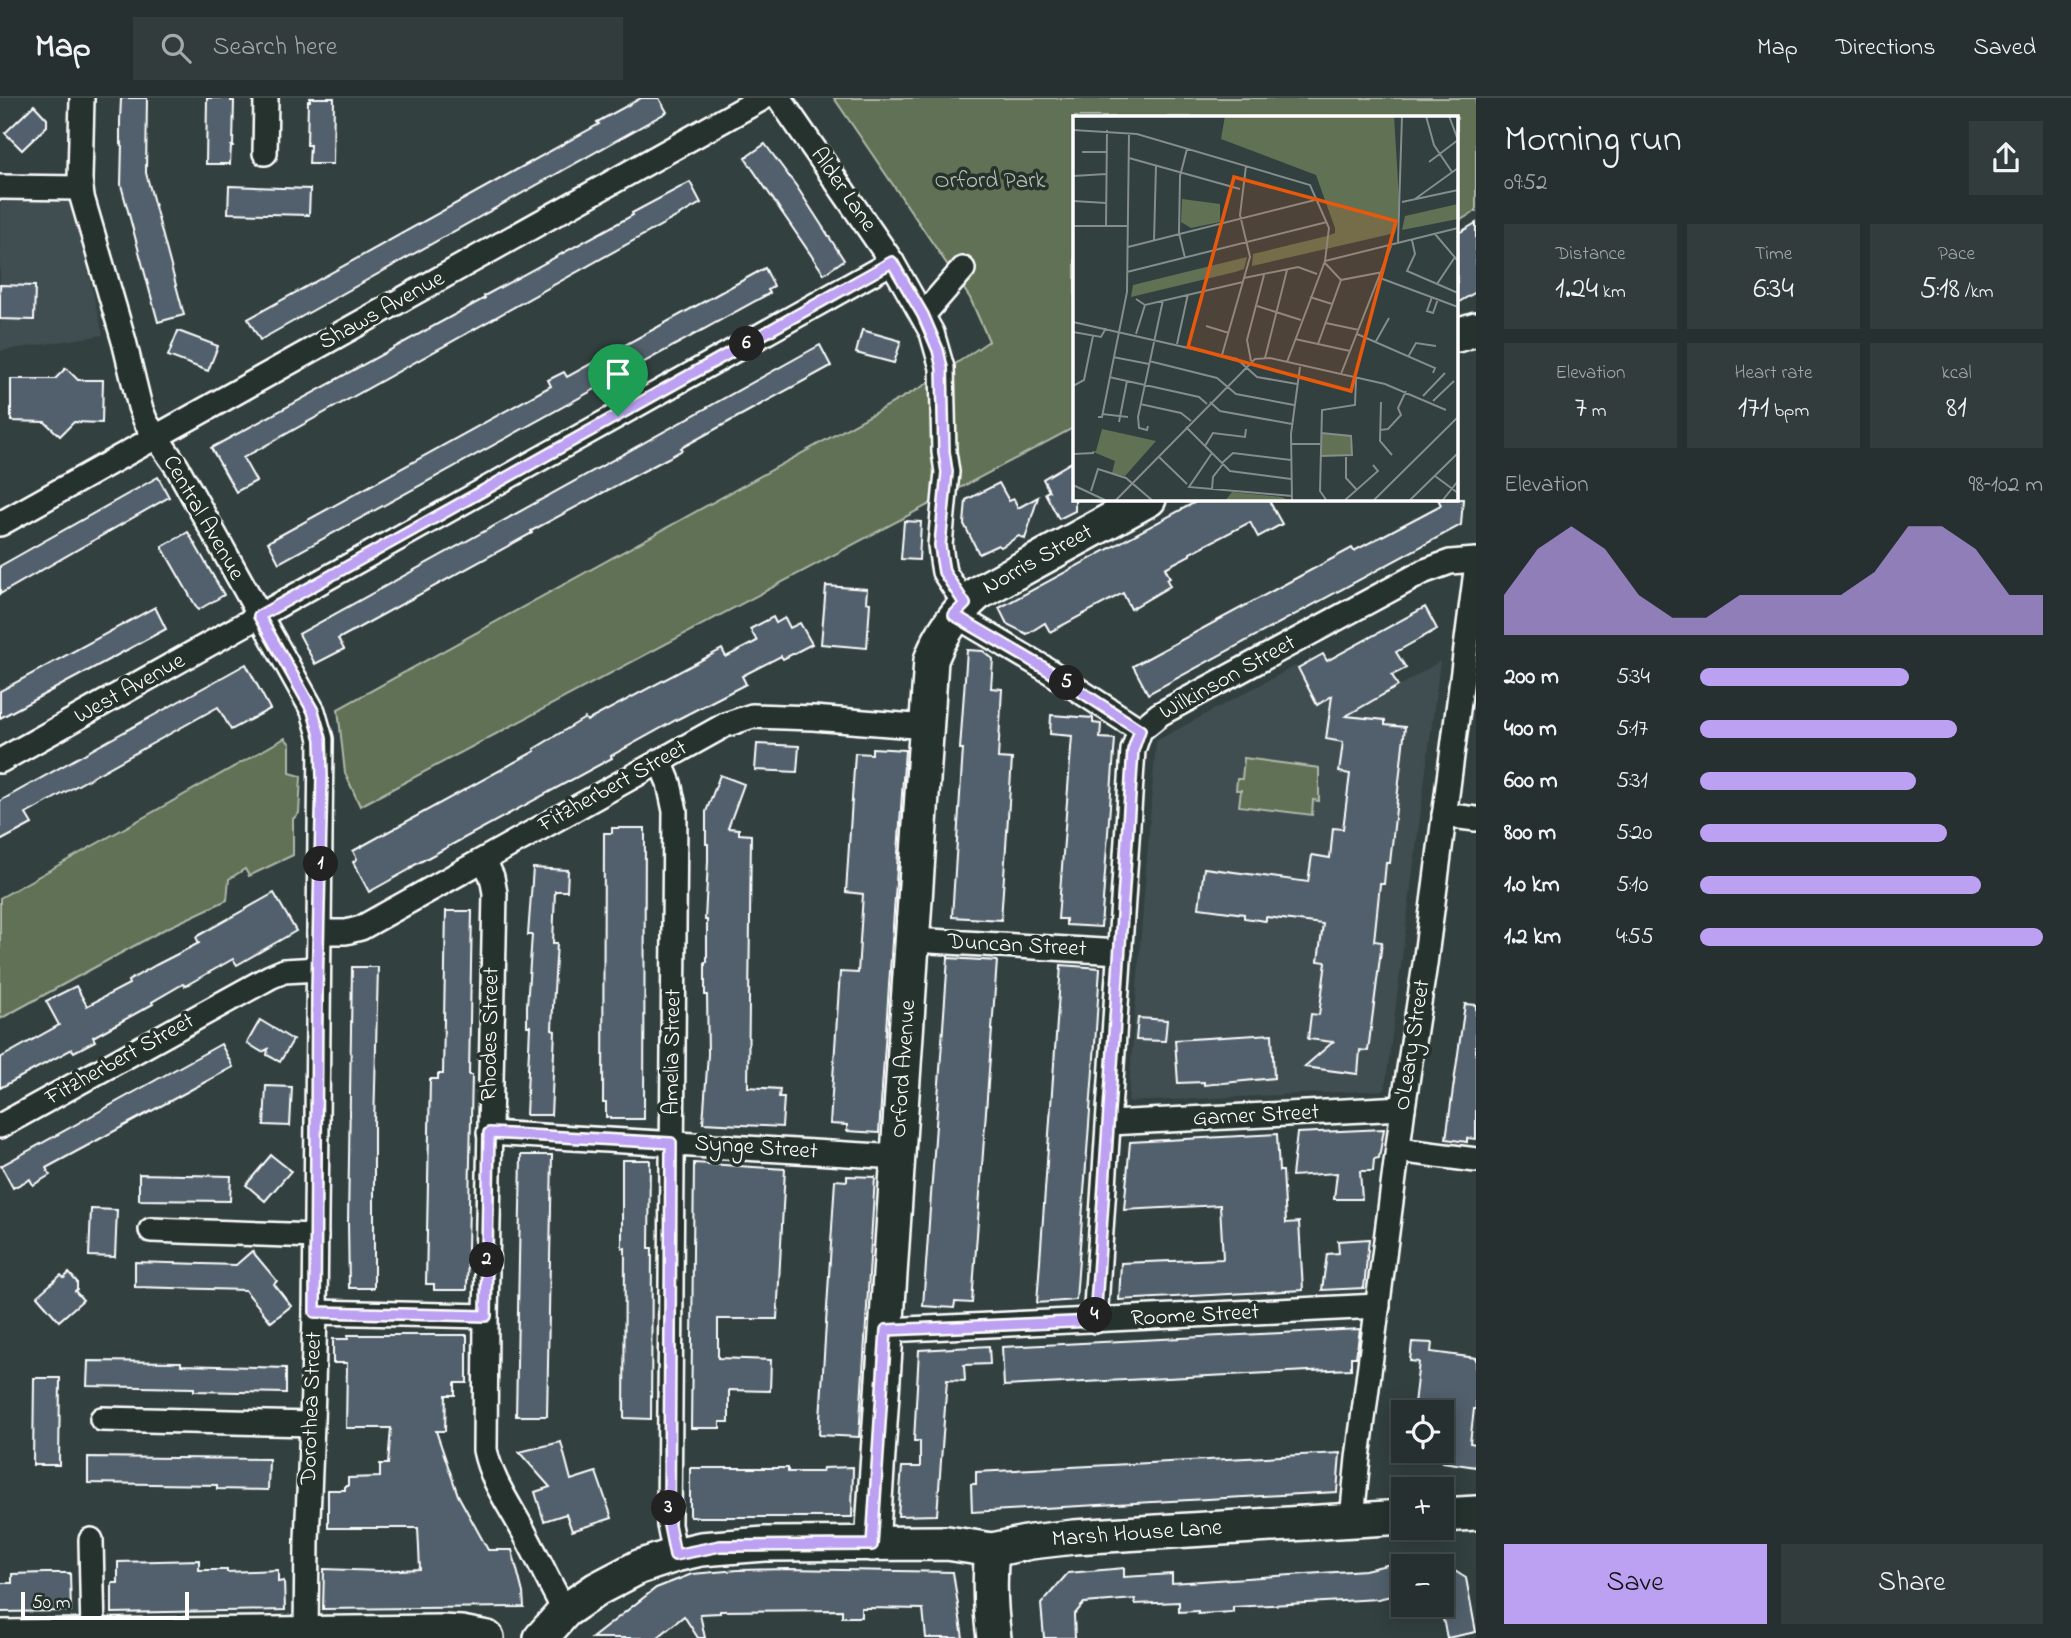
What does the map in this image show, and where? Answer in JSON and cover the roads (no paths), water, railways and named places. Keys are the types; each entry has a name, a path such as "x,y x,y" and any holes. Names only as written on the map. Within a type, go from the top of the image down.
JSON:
{"street":[{"name":"Central Avenue","path":"82,98 81,188 140,407 146,422 177,467 313,711 321,739 319,932"},
{"path":"265,153 267,98"},
{"name":"Shaws Avenue","path":"0,524 763,98"},
{"name":"Alder Lane","path":"779,98 892,262 923,315 938,350 942,368 947,472 940,545 944,572 960,609"},
{"path":"0,187 81,188"},
{"name":"West Avenue","path":"0,761 892,262"},
{"path":"923,315 963,268"},
{"path":"1458,334 1476,329"},
{"name":"Norris Street","path":"960,609 993,583 1147,500"},
{"name":"Wilkinson Street","path":"1095,1321 1133,750 1140,730 1160,714 1425,571 1450,562 1476,560"},
{"name":"O'Leary Street","path":"1352,1520 1403,1108 1473,617 1476,571"},
{"path":"960,609 1140,730"},
{"name":"Orford Avenue","path":"872,1545 931,660 939,640 960,609"},
{"name":"Fitzherbert Street","path":"319,932 346,932 360,928 660,761 725,726 752,716 927,727"},
{"name":"Amelia Street","path":"660,761 669,783 675,811 669,1525 675,1555"},
{"path":"1444,815 1476,819"},
{"name":"Rhodes Street","path":"484,860 492,877 495,893 484,1432 489,1466 496,1485 527,1537 565,1611"},
{"name":"Dorothea Street","path":"306,1633 315,1312 319,932"},
{"name":"Duncan Street","path":"913,940 1120,952"},
{"name":"Fitzherbert Street","path":"0,1126 270,977 292,969 318,969"},
{"name":"Garner Street","path":"1109,1123 1403,1108"},
{"name":"Synge Street","path":"489,1133 898,1157"},
{"path":"1398,1150 1476,1160"},
{"path":"151,1230 316,1236"},
{"name":"Roome Street","path":"886,1330 1378,1306"},
{"path":"315,1312 486,1316"},
{"path":"102,1419 312,1424"},
{"path":"1454,1514 1476,1513"},
{"name":"Marsh House Lane","path":"541,1638 565,1611 617,1578 639,1567 675,1555 720,1546 947,1543 992,1550 1074,1537 1391,1518"},
{"path":"91,1540 93,1635"},
{"path":"992,1550 990,1601 994,1638"},
{"path":"0,1637 440,1632 487,1638"}],"park label":[{"name":"Orford Park","path":"990,181"}]}
